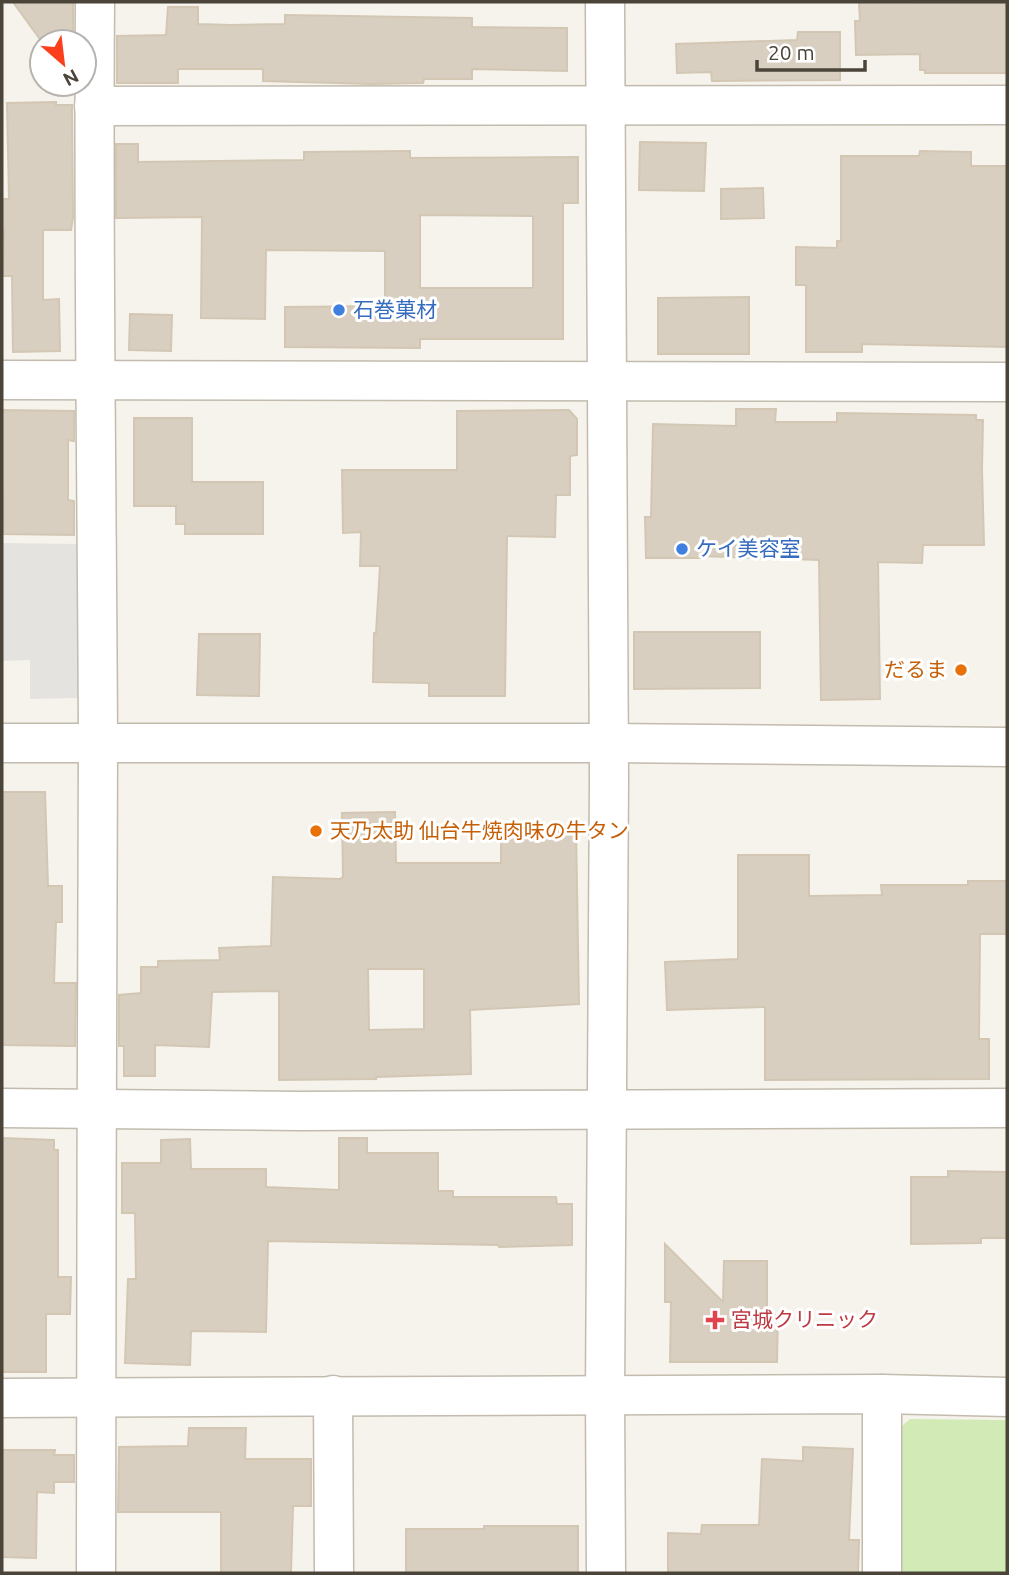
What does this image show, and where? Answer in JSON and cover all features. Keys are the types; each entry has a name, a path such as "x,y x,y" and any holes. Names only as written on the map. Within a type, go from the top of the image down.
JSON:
{"street":[{"path":"95,2 98,744 96,1573"},
{"path":"605,2 608,743 606,1573"},
{"path":"94,106 1007,105"},
{"path":"2,380 1007,382"},
{"path":"2,743 608,743 1007,747"},
{"path":"2,1108 300,1111 1007,1108"},
{"path":"2,1398 882,1394 1007,1397"},
{"path":"882,1394 882,1573"},
{"path":"332,1395 334,1573"}],"green space":[{"path":"910,1419 1007,1420 1007,1573 898,1573 895,1432"}],"shaded area":[{"path":"2,543 79,544 78,698 30,699 30,660 2,661"}],"building":[{"path":"13,2 73,2 73,28 32,28"},
{"path":"859,2 1007,3 1007,73 925,73 925,70 920,70 920,54 856,55 855,21 860,21"},
{"path":"168,7 198,7 198,24 285,24 285,15 472,18 472,27 567,28 567,71 472,69 472,79 424,79 423,83 371,84 263,81 263,69 178,69 178,83 117,83 117,36 166,35"},
{"path":"798,32 840,32 840,80 712,81 711,72 677,73 676,44 797,40"},
{"path":"56,102 56,105 72,105 73,218 71,230 43,230 43,300 59,299 60,351 13,352 12,276 3,276 2,199 9,199 7,103"},
{"path":"640,142 706,143 704,191 639,190"},
{"path":"116,144 138,144 138,162 304,160 304,152 410,151 410,158 578,157 578,203 563,203 563,339 420,339 420,348 285,347 285,307 385,306 385,251 266,250 265,319 201,318 202,217 116,218","holes":["420,215 533,216 533,288 420,288"]},
{"path":"920,151 971,152 971,166 1007,166 1007,347 862,344 862,352 806,352 806,285 796,285 796,247 837,248 837,241 841,241 841,156 919,156"},
{"path":"763,188 764,218 721,219 721,189"},
{"path":"749,297 749,354 658,354 658,298"},
{"path":"130,314 172,315 171,351 129,350"},
{"path":"736,409 776,409 775,422 837,422 837,413 976,415 976,420 983,420 984,545 923,545 922,563 878,562 880,699 821,700 819,560 700,556 646,558 645,517 651,517 653,424 736,426"},
{"path":"2,410 74,411 74,441 68,440 68,500 74,501 74,535 3,534"},
{"path":"569,410 577,419 577,455 570,456 570,495 556,495 555,537 507,536 505,696 429,696 429,683 373,682 380,566 360,566 361,532 343,533 342,470 457,470 457,411"},
{"path":"134,418 192,418 192,482 263,482 263,534 185,534 185,524 176,524 176,506 134,506"},
{"path":"634,632 760,632 760,688 634,689"},
{"path":"199,634 260,634 259,696 197,695"},
{"path":"2,792 45,792 48,886 62,886 62,922 56,922 54,983 76,983 75,1046 2,1045"},
{"path":"395,812 396,863 501,863 501,830 576,829 579,1004 470,1010 471,1074 279,1080 279,991 212,992 209,1047 155,1045 155,1076 124,1076 124,1046 119,1046 119,995 141,993 141,967 158,967 158,961 220,960 219,948 271,946 273,877 343,877 342,813","holes":["368,969 424,969 424,1029 369,1030"]},
{"path":"738,855 809,855 809,896 882,895 881,885 968,885 968,881 1007,881 1007,934 980,934 979,1039 989,1039 989,1079 765,1080 765,1007 667,1010 665,962 738,959"},
{"path":"2,1138 54,1140 54,1150 58,1150 58,1277 71,1277 70,1314 46,1314 46,1372 2,1372"},
{"path":"339,1138 367,1138 367,1153 438,1153 438,1191 453,1191 453,1197 556,1197 557,1204 572,1204 572,1245 499,1247 268,1241 266,1332 191,1331 190,1365 125,1363 128,1279 136,1279 135,1213 122,1213 122,1163 161,1163 161,1140 190,1139 191,1169 266,1169 266,1187 339,1190"},
{"path":"948,1171 1007,1172 1007,1238 981,1238 981,1243 911,1244 911,1177 948,1177"},
{"path":"665,1244 723,1302 724,1261 767,1261 767,1315 778,1315 777,1362 670,1362 671,1302 665,1302"},
{"path":"189,1428 246,1428 245,1459 311,1459 311,1506 293,1506 291,1573 221,1573 221,1512 118,1512 119,1447 188,1446"},
{"path":"803,1447 853,1449 849,1540 859,1540 858,1573 668,1573 668,1533 701,1534 702,1525 759,1525 762,1459 803,1461"},
{"path":"2,1450 55,1450 54,1455 74,1455 74,1482 54,1482 54,1493 37,1492 36,1558 2,1557"},
{"path":"484,1526 578,1526 578,1573 406,1573 406,1529 484,1529"}],"place":[{"name":"石巻菓材","path":"339,310"},
{"name":"ケイ美容室","path":"682,549"},
{"name":"だるま","path":"961,670"},
{"name":"天乃太助 仙台牛焼肉味の牛タン","path":"316,831"},
{"name":"宮城クリニック","path":"715,1320"}]}
